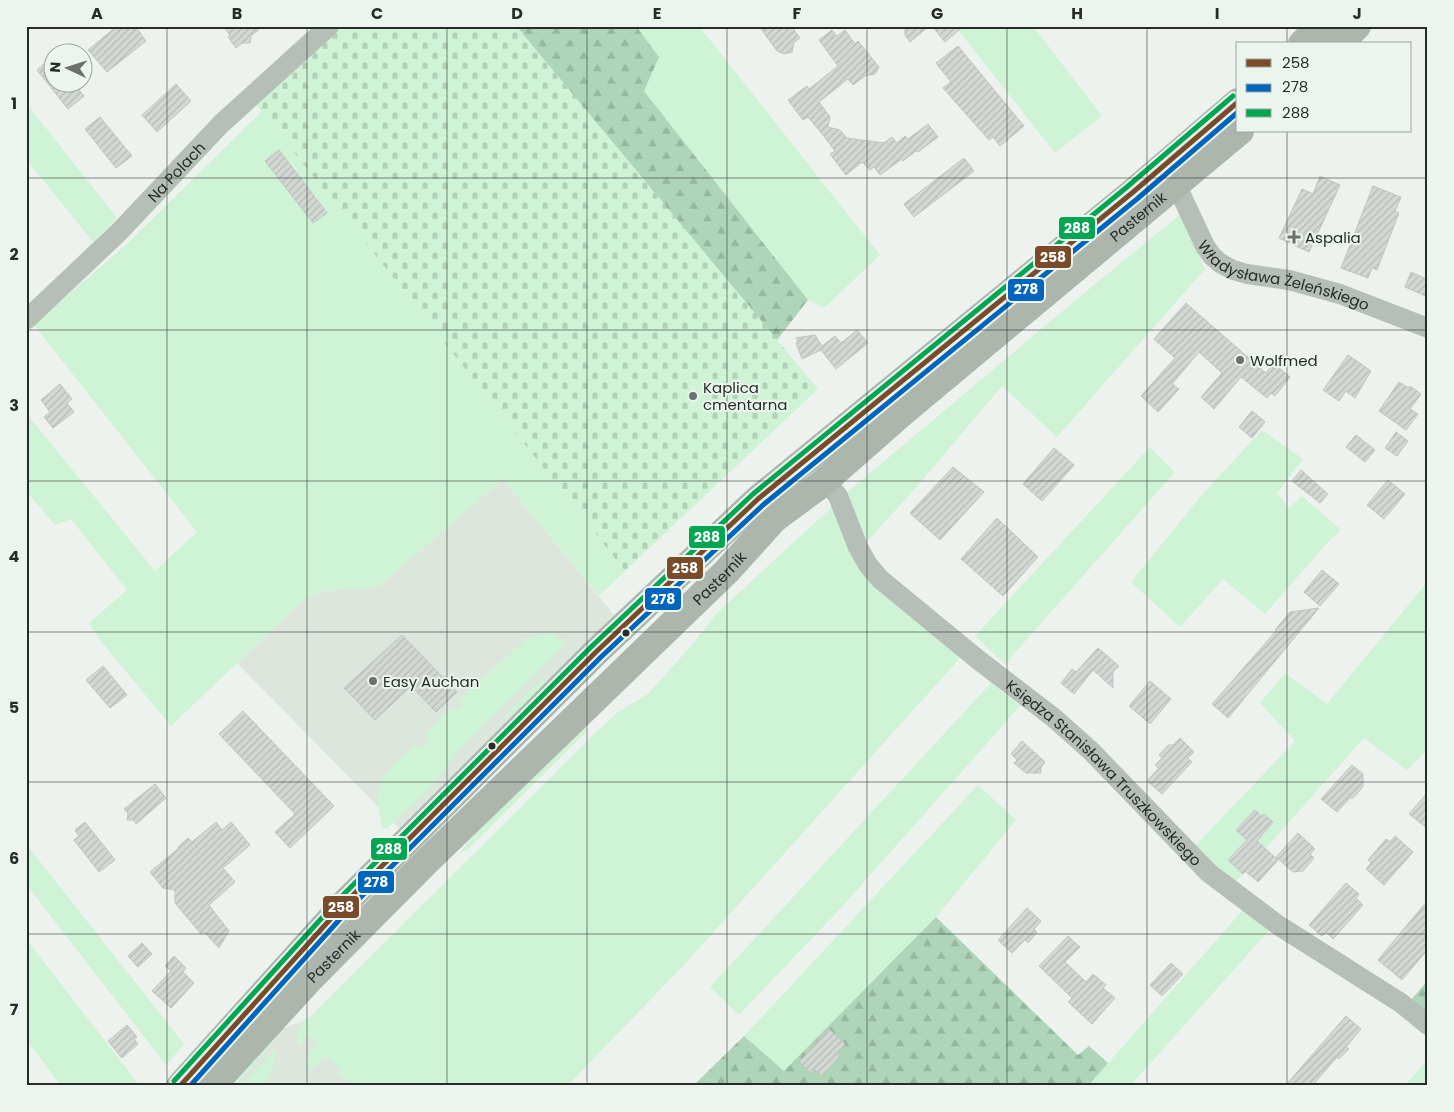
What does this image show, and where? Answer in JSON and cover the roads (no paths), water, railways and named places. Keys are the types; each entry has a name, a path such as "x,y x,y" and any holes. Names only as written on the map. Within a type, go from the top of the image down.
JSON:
{"main road":[{"path":"1304,42 1320,26"},
{"path":"1340,42 1357,26"},
{"name":"Pasternik","path":"180,1086 344,904 596,652 751,505 1138,187 1236,104"},
{"name":"Pasternik","path":"212,1086 308,981 426,862 727,571 774,519 825,480 1239,132"}],"street":[{"name":"Na Polach","path":"26,320 120,231 221,124 329,26"},
{"name":"Władysława Żeleńskiego","path":"1176,184 1205,246 1220,263 1233,270 1247,274 1289,280 1340,294 1428,328"},
{"name":"Księdza Stanisława Truszkowskiego","path":"825,480 838,496 861,553 880,579 976,658 1054,718 1091,751 1209,873 1278,925 1401,1003 1428,1025"}],"place":[{"name":"Aspalia","path":"1294,237"},
{"name":"Wolfmed","path":"1240,360"},
{"name":"Kaplica cmentarna","path":"693,396"},
{"name":"Easy Auchan","path":"373,681"}]}
